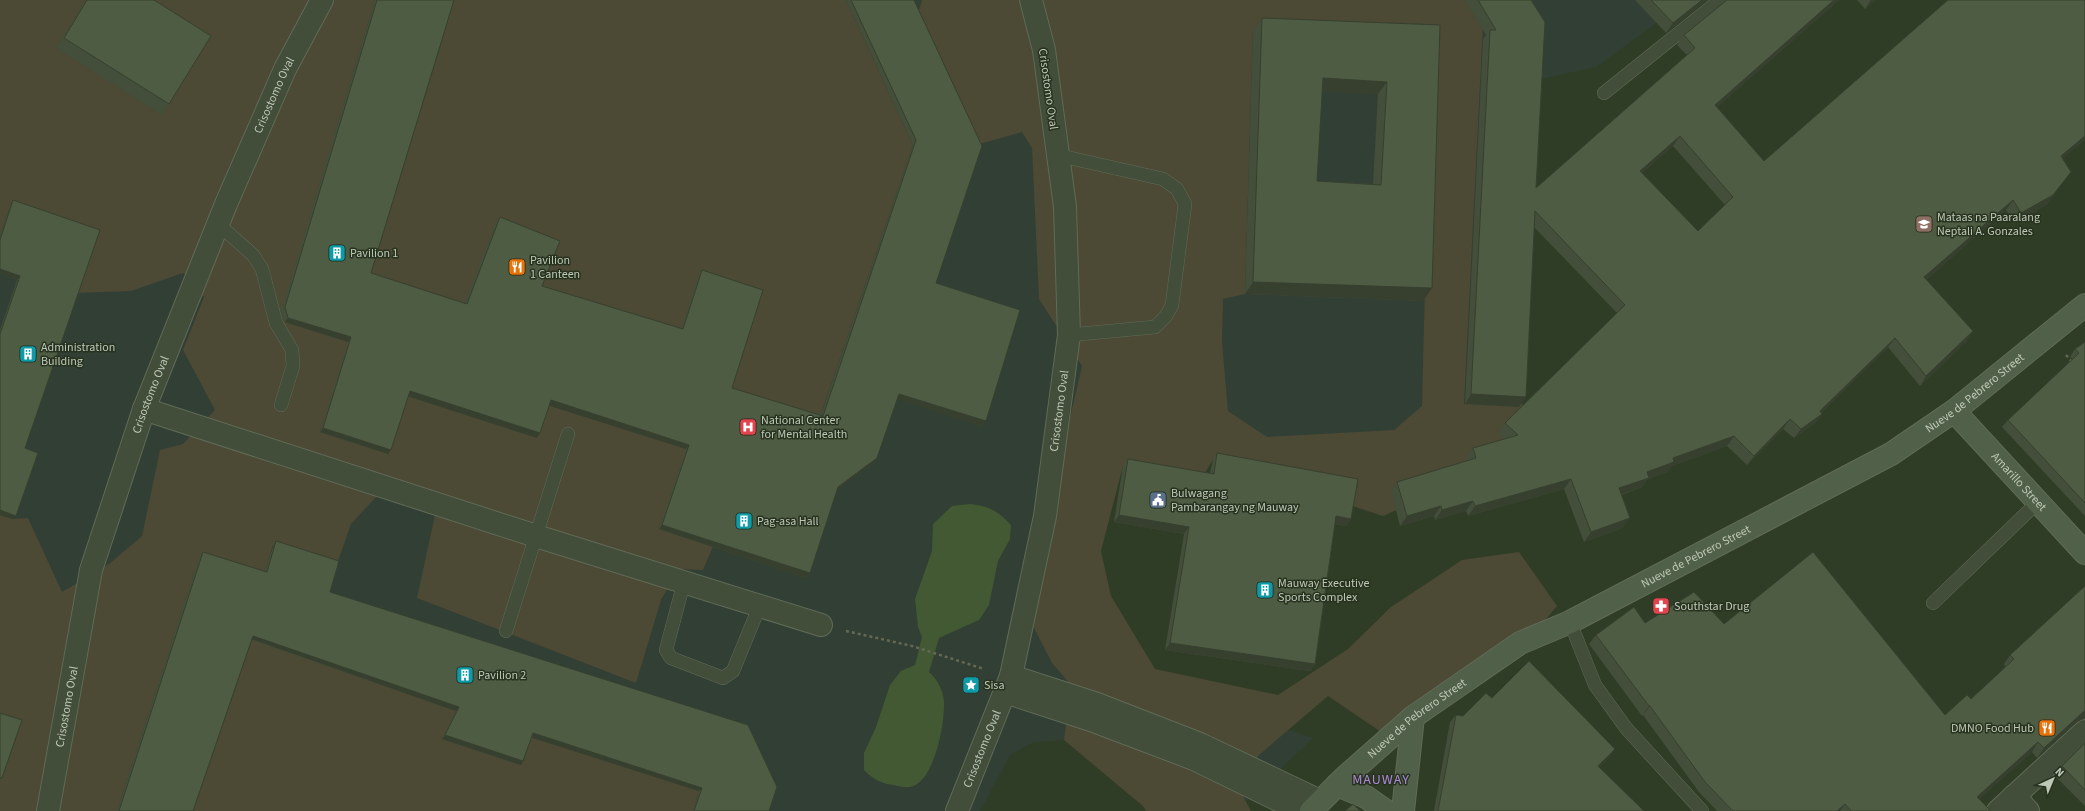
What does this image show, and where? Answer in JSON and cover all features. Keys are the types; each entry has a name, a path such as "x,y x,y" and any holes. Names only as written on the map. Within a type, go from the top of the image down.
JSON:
{"main road":[{"name":"Nueve de Pebrero Street","path":"1315,806 1413,717 1469,676 1520,643 1570,622 1891,454 1954,411 2085,305"},
{"name":"Amarillo Street","path":"1954,411 2085,553"},
{"path":"1404,811 1413,717"},
{"path":"1337,785 1366,797 1386,811"}],"street":[{"name":"Crisostomo Oval","path":"48,811 91,570 144,409 218,224 285,69 322,0"},
{"name":"Crisostomo Oval","path":"957,811 1008,684 1046,516 1069,335 1065,207 1044,50 1032,0"},
{"path":"144,409 536,536 821,625"},
{"path":"1008,684 1097,704 1200,744 1315,806"},
{"path":"1008,684 1091,720 1194,759 1301,811"},
{"path":"1998,811 2021,803 2085,731"}],"lane":[{"path":"1604,93 1720,0"},
{"path":"1058,155 1163,179 1177,189 1185,204 1172,305 1166,316 1155,327 1069,335"},
{"path":"218,224 253,255 262,269 274,318 292,350 293,366 281,405"},
{"path":"506,631 568,434"},
{"path":"1933,603 2038,502"},
{"path":"684,582 666,650 671,658 723,678 733,671 760,605"},
{"path":"1570,622 1595,685 1626,728 1702,811"}],"path":[{"path":"2063,352 2076,367"},
{"path":"821,625 912,646 1008,684"}],"shaded area":[{"name":"National Center for Mental Health","path":"0,0 1688,0 1596,67 1536,80 1452,471 1105,452 1058,649 1313,738 1236,811 1161,800 1064,740 1034,742 1010,755 980,811 0,811"},
{"path":"0,0 375,0 307,227 453,0 846,0 913,145 819,420 746,469 703,570 679,569 661,600 636,683 417,598 435,515 378,495 351,524 337,564 273,545 264,575 200,556 117,811 0,811 0,515 13,519 28,518 62,592 109,564 142,536 160,450 183,444 215,410 183,350 204,297 183,273 131,291 77,293 11,204 0,236"},
{"path":"922,0 1466,0 1483,25 1464,404 1520,402 1550,432 1463,480 1383,516 1213,460 1201,479 1123,466 1101,551 1111,596 1155,669 1278,695 1348,649 1391,607 1462,560 1519,552 1557,606 1537,630 1384,734 1328,696 1259,755 1237,785 1251,811 1146,811 1144,807 1064,740 1071,685 1052,663 1033,626 1063,448 1082,366 1039,299 1032,148 1022,132 976,145 917,17","holes":["1253,31 1431,37 1422,406 1394,430 1267,437 1228,411 1222,342 1223,299 1245,294"]},
{"path":"970,504 983,506 1002,516 1011,525 1010,539 998,561 989,605 979,620 939,638 929,672 937,681 941,689 944,701 944,710 938,746 929,769 924,778 912,787 903,787 884,783 874,779 864,770 864,753 876,727 890,685 901,671 915,665 922,637 918,627 915,599 932,551 933,524 952,506"},
{"path":"251,639 456,711 443,739 521,765 531,737 699,791 693,811 192,811"}],"building":[{"path":"87,0 154,0 211,36 169,104 64,38"},
{"name":"Pavilion 1","path":"377,0 454,0 371,273 467,304 500,217 560,241 542,286 683,329 702,270 763,290 732,388 823,416 916,140 851,0 914,0 982,146 936,283 1020,310 986,421 899,394 877,458 838,487 810,573 662,525 689,445 551,400 540,433 410,391 391,450 323,428 351,337 288,318 285,307"},
{"path":"1478,0 1531,0 1545,22 1536,188 1695,48 1684,35 1727,0 1834,0 1715,105 1764,161 1948,0 2085,0 2085,136 2061,156 2071,172 2053,195 2021,213 2013,200 1924,277 1973,331 1926,376 1895,338 1820,411 1822,414 1801,429 1790,419 1754,456 1734,436 1673,458 1674,462 1647,472 1649,478 1619,488 1630,518 1591,532 1571,479 1475,506 1473,501 1442,510 1441,506 1407,516 1397,482 1476,458 1473,448 1518,435 1505,423 1625,305 1535,211 1526,397 1471,394 1490,30 1496,30","holes":["1680,136 1733,197 1698,231 1640,171"]},
{"path":"1651,0 1702,0 1673,23"},
{"path":"1262,18 1440,25 1432,288 1253,282","holes":["1323,78 1387,82 1381,185 1317,181"]},
{"name":"Administration Building","path":"13,200 100,230 25,448 38,453 16,516 0,510 0,334 20,276 0,269 0,240"},
{"path":"2085,342 2085,503 2008,420 2079,353 2075,349"},
{"path":"1217,453 1358,479 1351,519 1336,516 1315,664 1170,643 1189,527 1119,515 1128,459 1214,474"},
{"name":"Pavilion 2","path":"276,541 339,561 330,592 748,725 777,787 769,811 694,811 702,788 533,733 523,761 445,735 459,707 253,636 193,811 119,811 203,552 267,572"},
{"path":"1813,552 1945,715 1967,695 1971,699 2014,659 2010,655 2085,586 2085,711 2044,748 2038,742 1977,797 1991,811 1851,811 1845,804 1837,811 1733,811 1705,782 1596,635 1634,607 1645,623 1694,592 1724,624"},
{"path":"1529,661 1615,749 1598,766 1644,811 1438,811 1456,715 1463,716 1486,693 1492,698"},
{"path":"0,713 22,720 2,778 0,778"},
{"path":"2085,743 2085,790 2062,766"},
{"path":"1353,804 1360,811 1345,811"}],"place":[{"name":"Mataas na Paaralang Neptali A. Gonzales","path":"1924,224"},
{"name":"Pavilion 1","path":"337,253"},
{"name":"Pavilion 1 Canteen","path":"517,267"},
{"name":"Administration Building","path":"28,354"},
{"name":"National Center for Mental Health","path":"748,427"},
{"name":"Bulwagang Pambarangay ng Mauway","path":"1158,500"},
{"name":"Pag-asa Hall","path":"744,521"},
{"name":"Mauway Executive Sports Complex","path":"1265,590"},
{"name":"Southstar Drug","path":"1661,606"},
{"name":"Pavilion 2","path":"465,675"},
{"name":"Sisa","path":"971,685"},
{"name":"DMNO Food Hub","path":"2047,728"}],"district":[{"name":"MAUWAY","path":"1381,780"}]}
